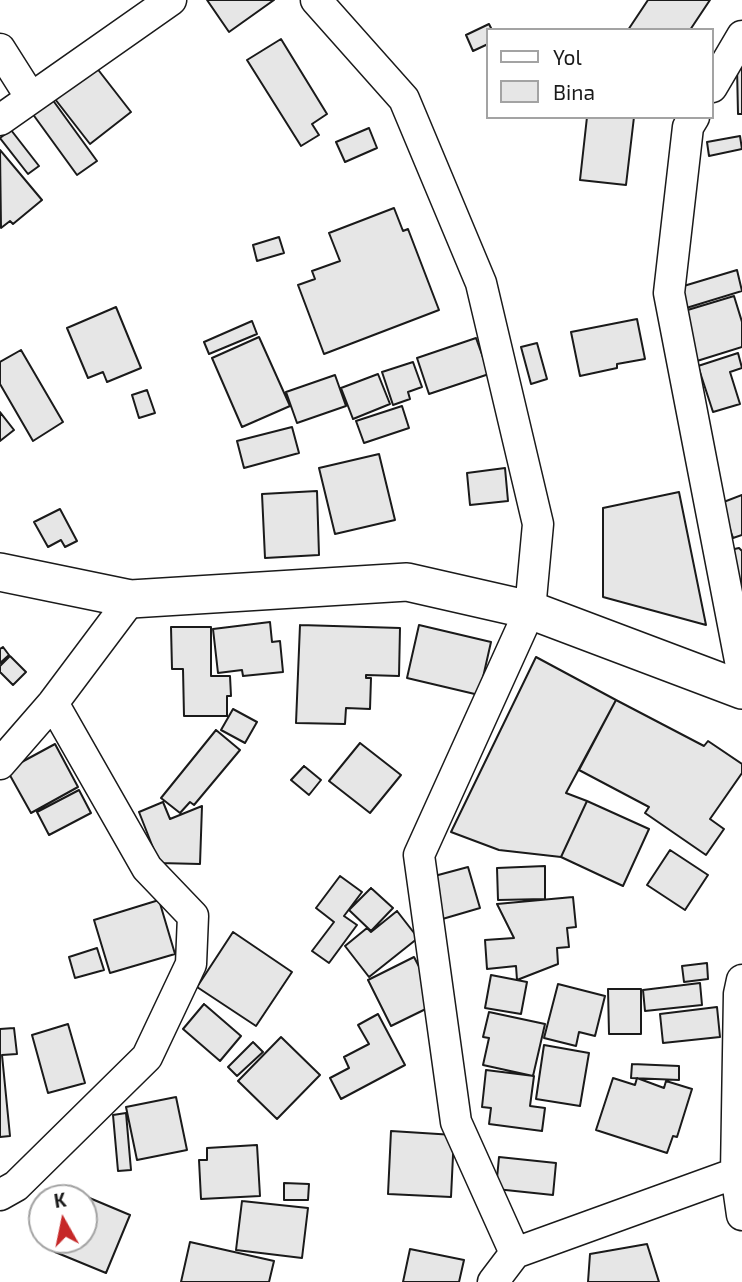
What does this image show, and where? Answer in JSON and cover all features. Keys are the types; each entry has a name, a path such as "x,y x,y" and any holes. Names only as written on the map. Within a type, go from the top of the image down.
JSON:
{"street":[{"path":"0,120 172,0"},
{"path":"316,0 404,99 481,283 538,524 530,610 419,855 456,1122 515,1253"},
{"path":"714,84 742,36"},
{"path":"0,49 31,98"},
{"path":"693,119 688,127 669,293 742,671"},
{"path":"0,572 131,599 407,582 530,610 742,690"},
{"path":"0,764 53,703 131,599"},
{"path":"0,1195 16,1186 147,1056 191,964 193,916 148,867 53,703"},
{"path":"741,990 736,1173 742,1215"},
{"path":"493,1282 515,1253 736,1173"}],"building":[{"path":"207,0 274,0 229,32"},
{"path":"648,0 710,0 691,28 629,28"},
{"path":"489,24 491,28 486,28 486,45 473,51 466,35"},
{"path":"281,39 327,114 312,124 319,135 301,146 247,60"},
{"path":"96,67 131,112 90,144 55,99"},
{"path":"737,67 742,67 742,114 738,114"},
{"path":"52,99 97,161 77,175 32,113"},
{"path":"587,119 634,119 626,185 580,180"},
{"path":"369,128 377,148 345,162 336,142"},
{"path":"11,130 39,166 28,174 0,138"},
{"path":"740,136 742,149 709,156 707,142"},
{"path":"0,150 42,200 13,224 10,221 1,228"},
{"path":"394,208 403,231 408,229 439,310 324,354 298,285 315,279 312,271 340,261 329,233"},
{"path":"279,237 284,253 257,261 253,245"},
{"path":"737,270 742,291 683,309 677,288"},
{"path":"734,296 742,322 742,347 697,361 681,312"},
{"path":"116,307 141,368 107,382 103,372 88,378 67,328"},
{"path":"637,319 645,359 617,364 617,368 580,376 571,332"},
{"path":"252,321 257,334 209,354 204,342"},
{"path":"259,337 290,406 242,427 212,358"},
{"path":"476,338 489,374 429,394 417,358"},
{"path":"537,343 547,379 531,384 521,347"},
{"path":"21,350 63,422 33,441 0,384 0,362"},
{"path":"738,353 742,368 730,372 740,404 713,412 698,366"},
{"path":"413,362 422,387 408,392 410,399 393,405 382,372"},
{"path":"378,374 390,404 353,419 341,388"},
{"path":"335,375 346,406 297,423 286,392"},
{"path":"147,390 155,413 139,418 132,395"},
{"path":"402,406 409,428 364,443 356,421"},
{"path":"0,412 14,430 0,441"},
{"path":"292,427 299,453 244,468 237,441"},
{"path":"379,454 395,520 335,534 319,468"},
{"path":"505,468 508,501 470,505 467,473"},
{"path":"317,491 319,555 265,558 262,494"},
{"path":"679,492 706,625 603,597 603,508"},
{"path":"742,495 742,535 733,538 721,503"},
{"path":"60,509 77,541 65,547 61,540 48,547 34,522"},
{"path":"739,548 742,551 742,606 730,550"},
{"path":"270,622 272,642 280,641 283,672 243,676 242,670 218,673 213,629"},
{"path":"300,625 400,628 399,676 366,675 366,678 371,678 370,709 346,708 345,724 296,723"},
{"path":"419,625 491,642 479,695 407,678"},
{"path":"171,627 211,627 211,676 230,676 231,696 227,696 227,716 184,716 183,669 172,669"},
{"path":"3,647 9,655 0,663 0,649"},
{"path":"10,656 26,672 13,685 0,672 0,666"},
{"path":"536,657 616,700 566,793 587,801 561,857 499,850 451,832"},
{"path":"616,700 704,746 708,741 742,764 742,773 710,819 724,829 706,855 645,813 649,807 579,770"},
{"path":"233,709 257,722 245,743 221,730"},
{"path":"216,730 240,750 194,805 190,802 180,813 161,798"},
{"path":"360,743 401,775 370,813 329,781"},
{"path":"55,744 78,787 31,813 7,770"},
{"path":"304,766 321,780 309,795 291,780"},
{"path":"79,790 91,813 49,835 37,812"},
{"path":"587,801 649,829 623,886 561,857"},
{"path":"163,802 170,819 202,806 200,864 159,863 139,812"},
{"path":"670,850 708,875 685,910 647,885"},
{"path":"545,866 545,899 498,900 497,868"},
{"path":"468,867 480,908 439,920 427,878"},
{"path":"340,876 362,892 344,916 357,925 329,963 312,951 334,922 316,908"},
{"path":"371,888 393,908 371,931 349,910"},
{"path":"573,897 576,927 567,928 569,947 557,948 558,964 517,980 516,966 487,969 485,940 514,938 497,904"},
{"path":"159,900 175,954 110,973 94,920"},
{"path":"397,911 418,938 369,977 345,946 367,928 371,932"},
{"path":"233,932 292,972 256,1026 197,987"},
{"path":"97,948 104,970 75,978 69,957"},
{"path":"414,957 438,1003 391,1026 368,980"},
{"path":"707,963 708,979 684,982 682,966"},
{"path":"491,975 527,982 521,1014 485,1008"},
{"path":"700,983 702,1005 645,1011 643,990"},
{"path":"558,984 605,996 595,1036 579,1032 576,1046 544,1038"},
{"path":"608,989 641,989 641,1034 609,1034"},
{"path":"204,1004 241,1036 220,1061 183,1029"},
{"path":"717,1007 720,1037 663,1043 660,1014"},
{"path":"489,1012 545,1024 533,1076 483,1065 489,1038 483,1037"},
{"path":"378,1014 405,1065 341,1099 330,1078 349,1068 344,1057 369,1044 358,1025"},
{"path":"68,1024 85,1083 48,1093 32,1035"},
{"path":"14,1028 17,1054 2,1055 10,1136 0,1137 0,1029"},
{"path":"281,1037 320,1075 277,1119 238,1081"},
{"path":"253,1042 263,1052 237,1076 228,1067"},
{"path":"544,1045 589,1053 580,1106 536,1099"},
{"path":"632,1064 679,1066 679,1080 631,1078"},
{"path":"486,1070 534,1076 530,1106 545,1108 542,1131 489,1124 491,1108 482,1107"},
{"path":"613,1078 635,1085 637,1078 664,1088 666,1081 692,1089 677,1137 673,1136 667,1153 596,1130"},
{"path":"176,1097 187,1150 137,1160 126,1107"},
{"path":"126,1113 131,1170 118,1171 113,1115"},
{"path":"391,1131 454,1135 451,1197 388,1194"},
{"path":"257,1145 260,1196 201,1199 199,1160 207,1160 207,1148"},
{"path":"499,1157 556,1163 553,1195 496,1189"},
{"path":"284,1183 309,1184 308,1200 284,1200"},
{"path":"242,1201 308,1208 302,1258 236,1250"},
{"path":"98,1202 130,1215 106,1273 60,1254 98,1254"},
{"path":"190,1242 274,1261 269,1282 181,1282"},
{"path":"647,1244 659,1282 588,1282 590,1254"},
{"path":"410,1249 464,1260 459,1282 403,1282"}]}
